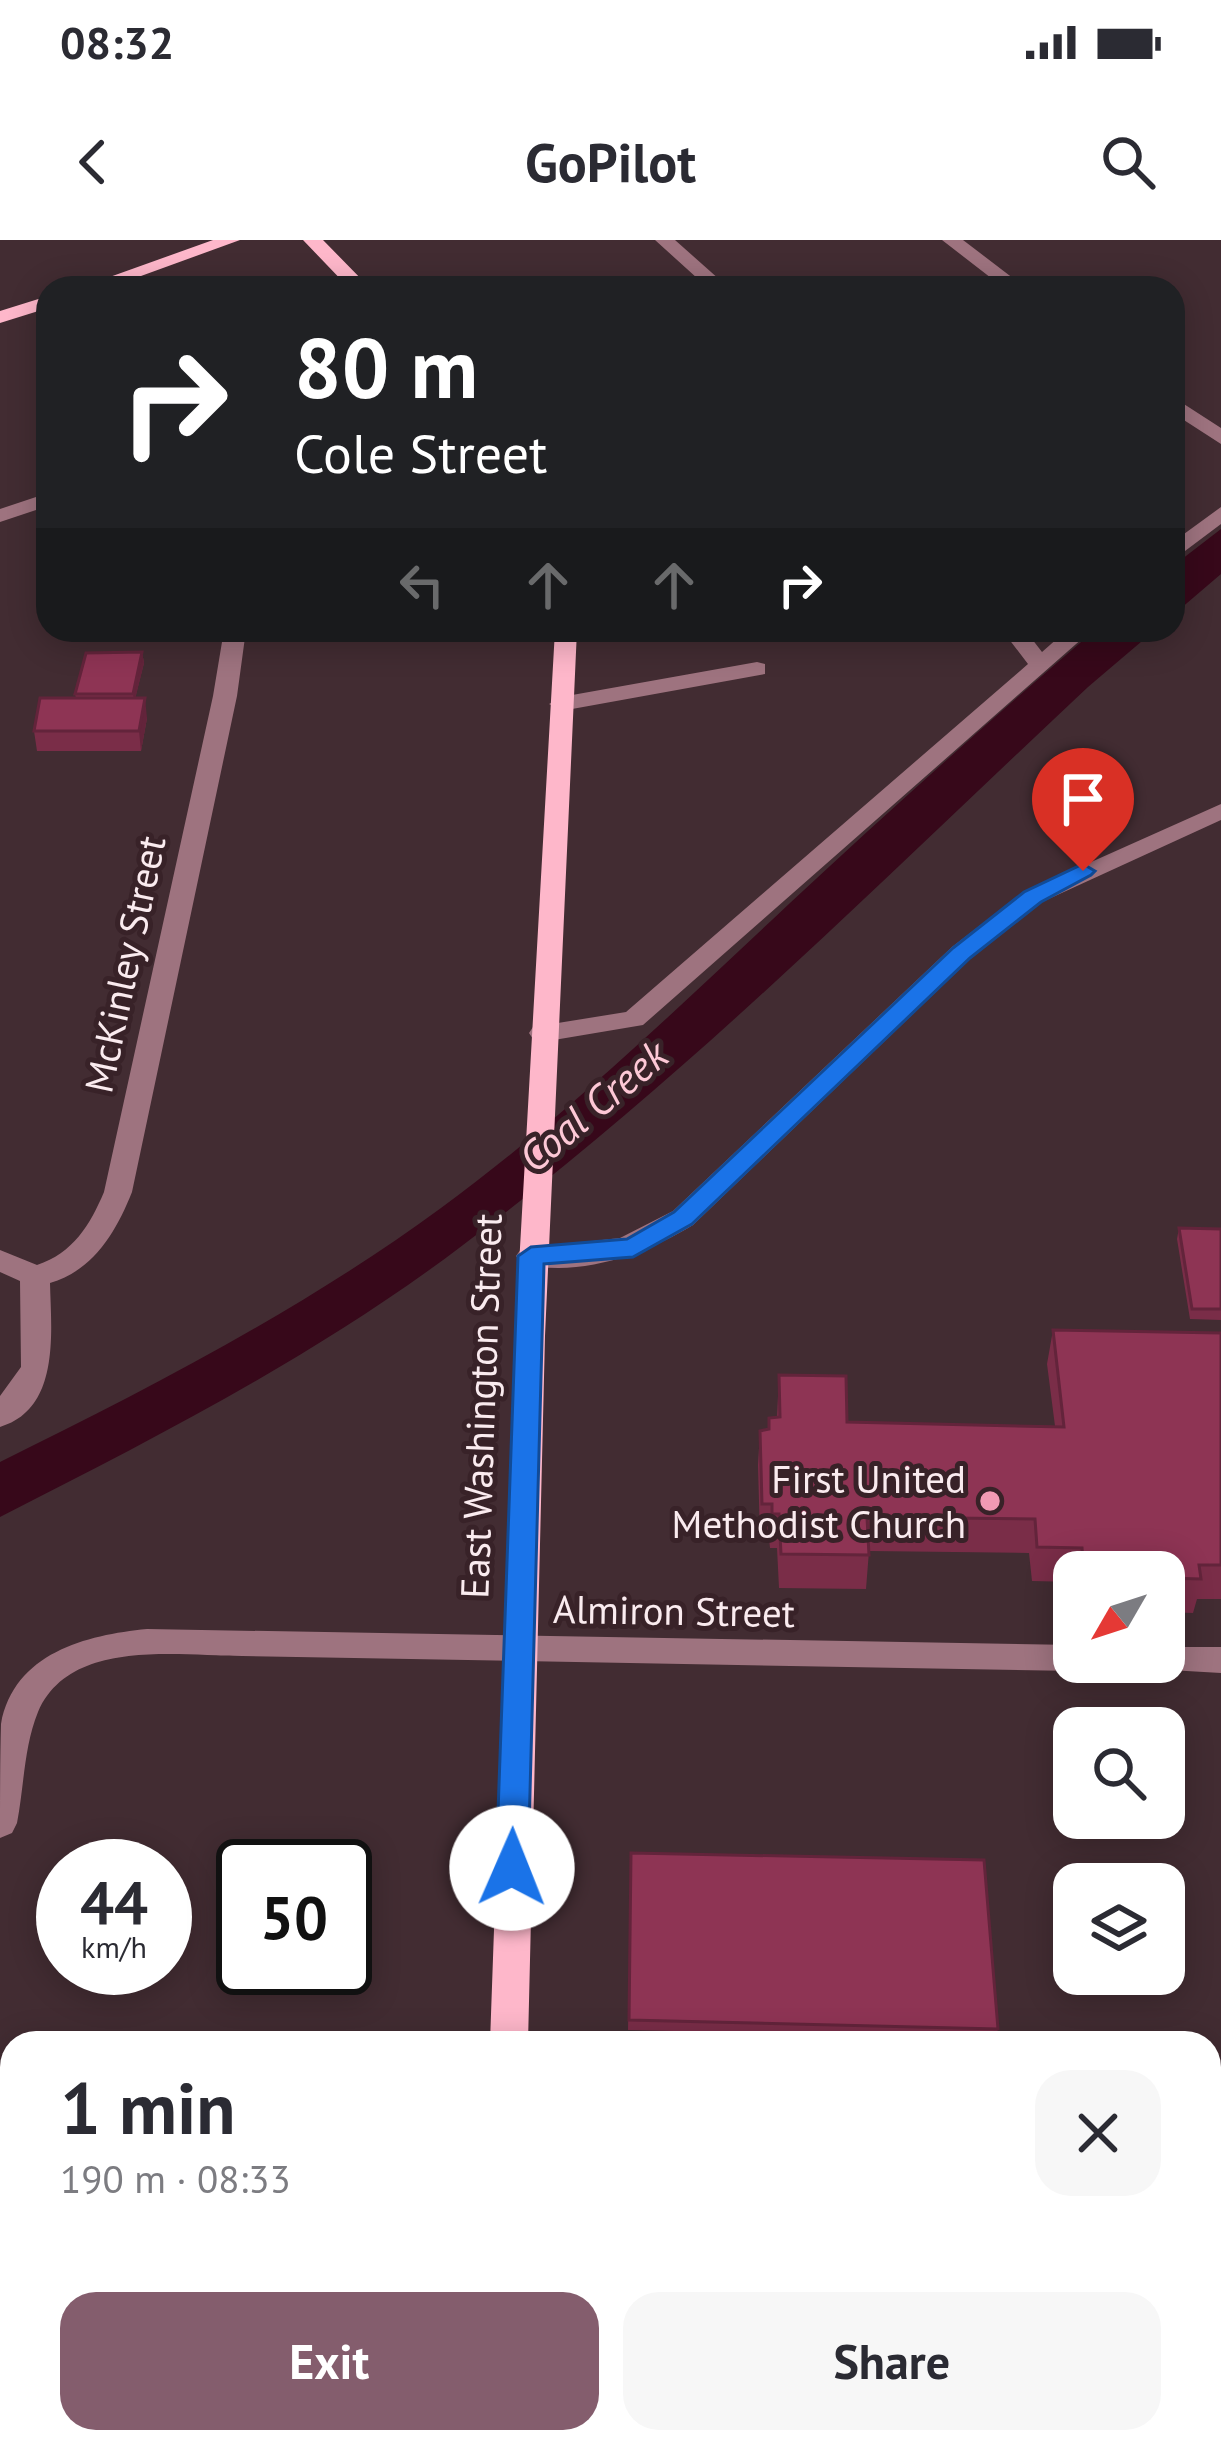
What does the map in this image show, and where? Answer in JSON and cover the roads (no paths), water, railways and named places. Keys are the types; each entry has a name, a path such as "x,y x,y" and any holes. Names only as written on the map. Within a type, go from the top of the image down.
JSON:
{"main road":[{"path":"124,276 231,240"},
{"path":"312,240 348,276"},
{"path":"0,317 36,306"},
{"name":"East Washington Street","path":"509,2031 516,1650 531,1256 565,642"}],"street":[{"path":"664,240 705,276"},
{"path":"950,240 1000,276"},
{"path":"1185,412 1221,438"},
{"path":"0,516 36,503"},
{"path":"1185,543 1221,513"},
{"name":"McKinley Street","path":"35,1276 73,1262 97,1236 118,1192 233,642"},
{"path":"1023,642 1040,664"},
{"path":"542,1033 634,1019 1067,642"},
{"path":"561,704 757,669"},
{"path":"531,1256 608,1252 648,1241 683,1218 961,953 1033,897 1221,811"},
{"path":"0,1260 35,1276 36,1367 28,1386 0,1416"},
{"name":"Almiron Street","path":"0,1823 20,1716 36,1684 60,1660 80,1652 131,1646 1053,1658"},
{"path":"1185,1660 1221,1660"}],"water":[{"path":"1221,529 1221,574 1185,605 1185,557"},
{"name":"Coal Creek","path":"1081,642 1141,642 705,1045 463,1245 296,1357 0,1517 0,1462 281,1313 441,1208 620,1061 903,799"}],"place":[{"name":"First United Methodist Church","path":"990,1501"}]}
